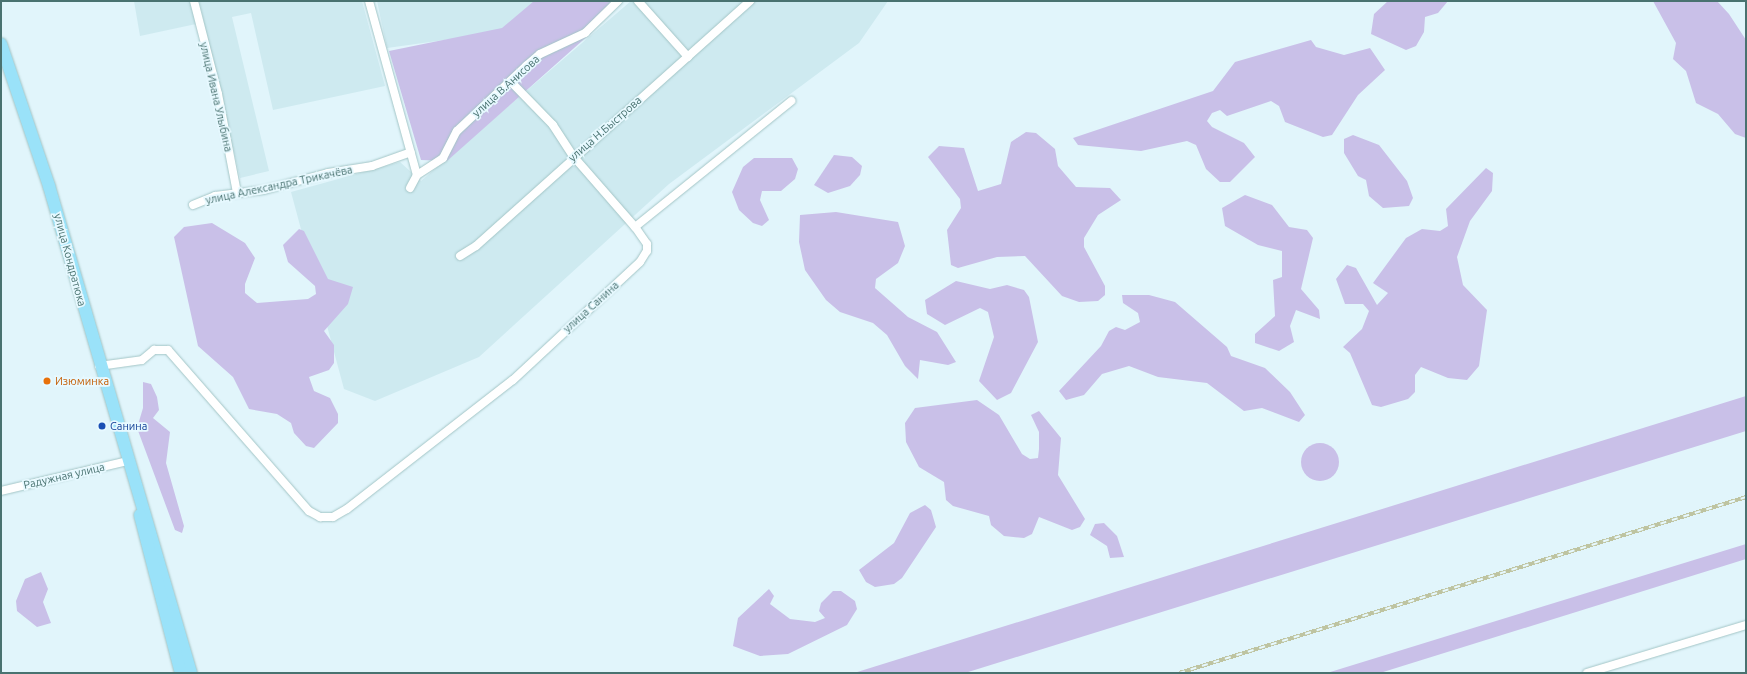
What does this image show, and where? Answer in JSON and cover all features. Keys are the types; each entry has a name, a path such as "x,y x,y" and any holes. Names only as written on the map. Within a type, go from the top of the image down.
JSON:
{"main road":[{"name":"улица Кондратюка","path":"1,44 22,98 99,366 133,478"},
{"path":"133,478 143,532 180,673"},
{"path":"133,478 191,673"}],"street":[{"name":"улица Ивана Улыбина","path":"194,1 237,193"},
{"path":"369,1 417,175"},
{"name":"улица В.Анисова","path":"410,188 417,175 443,158 457,130 540,54 585,33 618,1"},
{"path":"638,1 688,57"},
{"name":"улица Н.Быстрова","path":"460,256 476,246 573,156 688,57 750,1"},
{"name":"улица Санина","path":"99,366 142,360 154,350 168,350 309,511 320,517 333,517 347,509 513,380 644,257 647,244 635,227 573,156 553,125 511,82"},
{"path":"635,227 791,101"},
{"name":"улица Александра Трикачёва","path":"193,204 237,193 372,166 411,152"},
{"name":"Радужная улица","path":"1,491 128,460"},
{"path":"1587,673 1746,625"}],"shaded area":[{"path":"134,1 191,1 196,24 140,36"},
{"path":"199,1 362,1 385,86 273,110 251,13 232,17 269,171 240,178"},
{"path":"377,1 536,1 502,32 387,48"},
{"path":"534,1 616,1 600,16 591,33 447,161 421,160 389,51 502,28"},
{"path":"631,1 888,1 859,43 669,184 479,357 375,401 344,389 291,192 400,162 421,181"},
{"path":"1388,1 1448,1 1438,13 1425,17 1424,32 1416,46 1406,50 1371,34 1374,14"},
{"path":"1653,1 1717,1 1729,14 1746,40 1746,138 1735,134 1718,114 1696,103 1686,71 1673,59 1676,43"},
{"path":"1311,40 1316,47 1344,55 1370,48 1385,70 1358,95 1332,135 1323,137 1285,122 1279,106 1271,101 1227,116 1220,110 1212,113 1207,121 1212,127 1244,143 1255,157 1230,182 1220,182 1206,169 1196,145 1187,141 1141,151 1078,145 1073,138 1213,91 1235,62"},
{"path":"1026,132 1036,133 1055,149 1058,166 1076,187 1110,188 1121,200 1098,215 1084,238 1084,247 1105,286 1105,295 1098,301 1079,302 1062,296 1025,256 997,257 958,268 951,265 947,230 961,208 960,199 928,157 939,146 964,148 978,191 1001,184 1011,142"},
{"path":"1353,135 1379,145 1407,181 1413,198 1409,206 1383,208 1369,196 1366,180 1358,176 1344,153 1344,139"},
{"path":"834,155 852,157 862,166 860,175 850,186 828,193 814,185"},
{"path":"754,158 792,158 798,169 795,179 781,191 762,191 760,200 769,220 762,226 753,223 739,210 732,192 743,167"},
{"path":"1486,168 1493,173 1492,191 1470,221 1457,257 1463,285 1487,310 1479,366 1467,380 1448,378 1421,367 1415,375 1415,392 1408,399 1381,407 1372,405 1350,353 1343,347 1362,329 1369,311 1363,304 1345,304 1336,279 1347,265 1356,268 1377,305 1388,293 1373,283 1406,238 1422,229 1440,231 1448,226 1446,209"},
{"path":"1245,195 1272,205 1289,227 1307,230 1313,238 1301,289 1319,310 1320,319 1296,310 1290,326 1294,342 1279,351 1255,343 1255,334 1275,316 1273,280 1282,277 1282,251 1258,245 1225,226 1222,208"},
{"path":"836,212 898,222 905,246 898,263 876,279 875,288 908,317 937,332 956,362 948,365 920,360 918,379 905,366 887,335 873,323 840,312 826,300 805,270 799,242 800,215"},
{"path":"212,223 245,243 255,258 245,284 245,293 257,303 308,299 316,294 315,286 288,262 283,245 299,229 304,231 328,279 353,287 348,304 324,331 334,345 334,363 329,370 309,377 314,391 330,398 338,414 338,423 314,448 306,446 294,433 291,423 277,414 249,409 233,377 198,346 174,237 184,227"},
{"path":"956,281 990,289 1007,285 1024,290 1029,297 1038,342 1011,393 997,400 979,381 994,337 988,312 980,308 945,325 927,314 925,300"},
{"path":"1122,295 1149,295 1175,302 1227,347 1231,356 1265,368 1290,392 1305,415 1299,422 1262,408 1244,411 1207,383 1158,377 1129,366 1102,374 1084,395 1066,400 1059,391 1101,346 1109,331 1116,327 1125,330 1140,322 1138,313 1123,303"},
{"path":"143,382 151,384 157,397 159,410 153,418 170,432 166,463 184,526 182,533 175,530 137,428 143,408"},
{"path":"1746,396 1746,431 965,673 854,673"},
{"path":"977,400 999,415 1022,454 1030,459 1038,458 1039,449 1039,432 1031,415 1039,411 1061,438 1058,475 1085,519 1080,527 1072,530 1039,517 1032,534 1024,538 1004,536 991,525 989,516 953,506 946,500 944,482 919,467 906,442 905,423 915,408"},
{"path":"1320,443 1333,449 1339,462 1333,475 1320,481 1307,475 1301,462 1307,449"},
{"path":"925,505 931,510 936,527 902,578 894,584 875,587 866,582 859,570 894,543 910,513"},
{"path":"1104,523 1117,536 1124,557 1110,558 1107,546 1090,535 1095,524"},
{"path":"1746,544 1746,559 1380,673 1327,673"},
{"path":"41,572 48,589 43,602 51,623 37,627 17,611 16,601 25,579"},
{"path":"769,589 774,596 770,604 790,619 815,622 825,618 819,611 821,603 833,591 841,591 855,601 857,609 847,625 788,654 760,656 733,646 738,618"}],"railway":[{"path":"1179,673 1746,497"}],"place":[{"name":"Изюминка","path":"47,381"},
{"name":"Санина","path":"102,426"}]}
